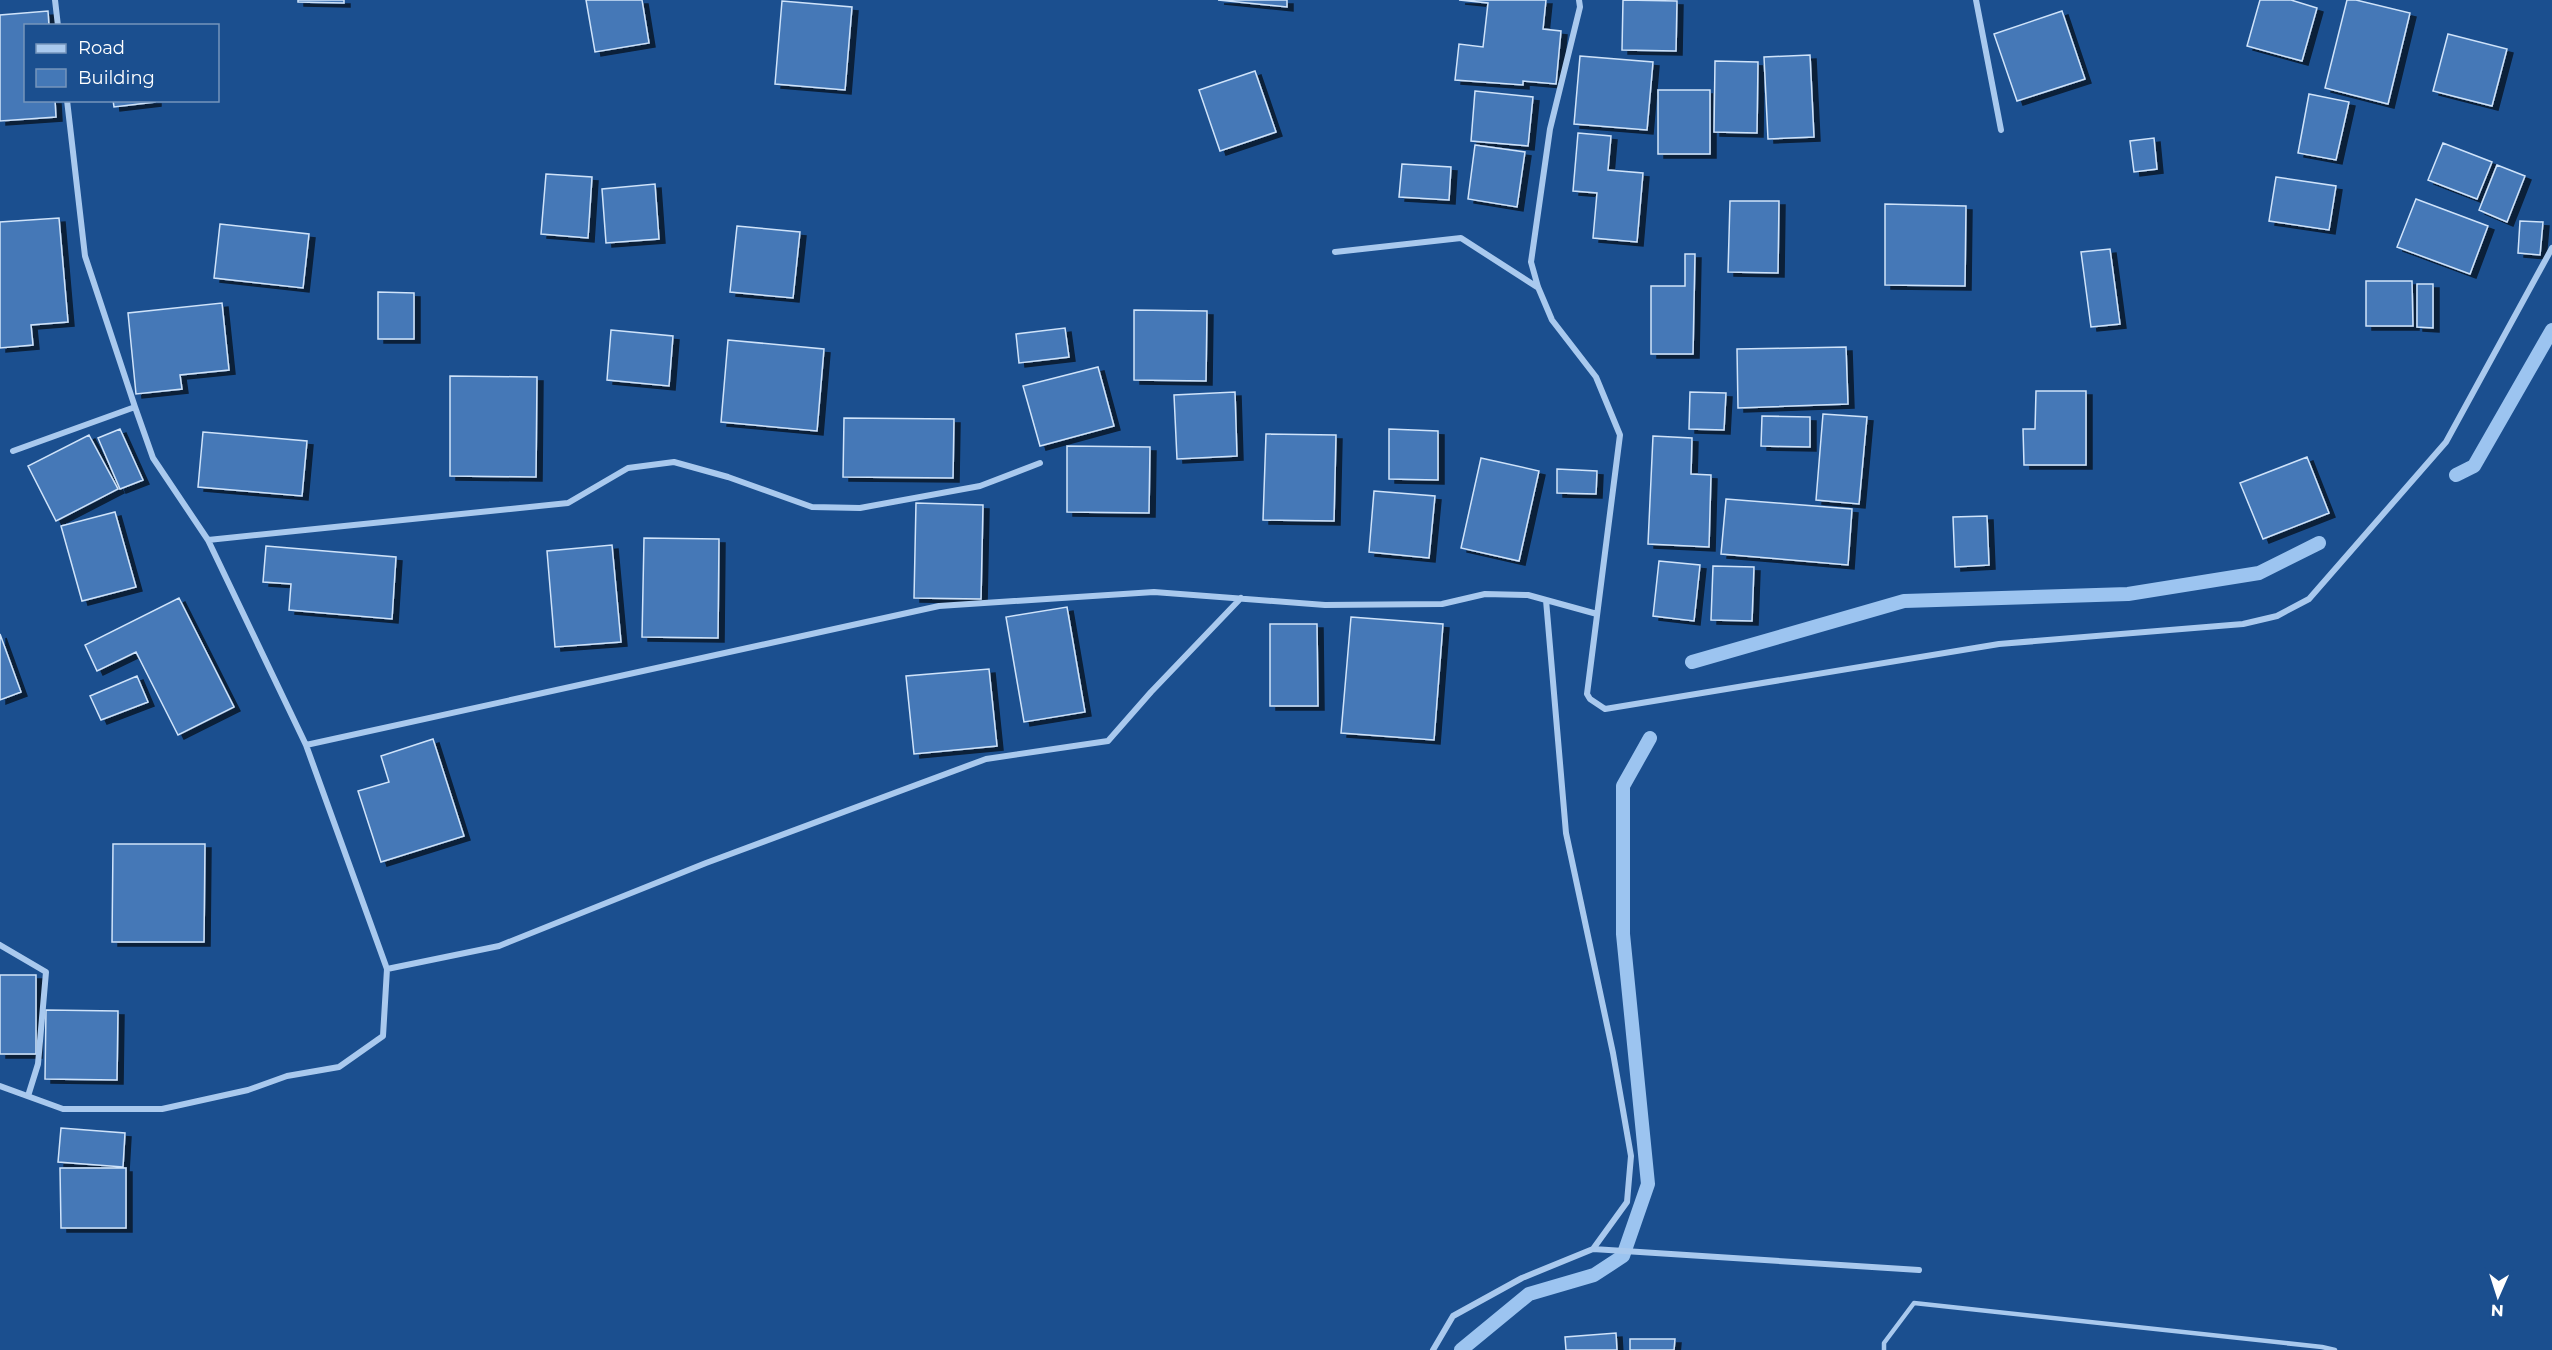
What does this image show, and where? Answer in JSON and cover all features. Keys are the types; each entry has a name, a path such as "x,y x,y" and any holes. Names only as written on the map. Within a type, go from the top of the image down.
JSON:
{"street":[{"path":"55,0 58,24"},
{"path":"1579,0 1580,7 1551,129 1532,262 1538,287 1552,320 1596,377 1620,435 1587,694 1590,699 1605,709 1999,644 2243,624 2277,616 2309,599 2446,442 2552,248"},
{"path":"1976,0 2001,130"},
{"path":"0,1086 63,1109 162,1109 248,1090 287,1076 339,1067 383,1036 387,969 306,745 208,540 153,458 135,407 85,256 67,102"},
{"path":"1335,252 1461,238 1538,287"},
{"path":"13,451 135,407"},
{"path":"208,540 568,503 628,468 674,462 728,477 812,507 860,508 980,486 1040,463"},
{"path":"306,745 939,606 1154,592 1324,605 1442,604 1485,594 1528,595 1597,614"},
{"path":"387,969 500,946 706,863 986,759 1108,741 1240,598"},
{"path":"1546,600 1566,833 1614,1053 1631,1156 1627,1202 1593,1249"},
{"path":"0,945 46,972 39,1064 28,1096"},
{"path":"1433,1350 1453,1316 1522,1278 1593,1249 1919,1270"}],"lane":[{"path":"1884,1350 1884,1343 1914,1303 2335,1350"}],"building":[{"path":"298,0 344,0 344,3 298,2"},
{"path":"586,0 642,0 649,43 595,52"},
{"path":"1218,0 1287,0 1287,7"},
{"path":"1459,0 1546,0 1543,29 1561,31 1556,84 1523,81 1523,85 1455,80 1459,44 1483,47 1488,3"},
{"path":"1623,0 1677,1 1676,51 1622,50"},
{"path":"2260,0 2291,0 2317,8 2302,61 2247,46"},
{"path":"2347,0 2356,0 2410,13 2388,104 2325,88"},
{"path":"782,1 852,7 845,90 775,84"},
{"path":"48,11 49,24 24,24 24,102 55,102 56,117 0,121 0,15"},
{"path":"2062,11 2085,79 2017,101 1994,34"},
{"path":"2448,34 2507,49 2492,106 2433,91"},
{"path":"1810,55 1814,137 1768,139 1764,57"},
{"path":"1580,56 1653,62 1647,130 1574,124"},
{"path":"1715,61 1758,62 1757,133 1714,132"},
{"path":"1255,71 1276,132 1220,151 1199,90"},
{"path":"1658,90 1710,90 1710,154 1658,154"},
{"path":"1475,91 1533,97 1528,146 1471,141"},
{"path":"2309,94 2349,102 2336,160 2298,153"},
{"path":"113,102 155,102 114,107"},
{"path":"1578,133 1611,136 1608,170 1643,173 1637,242 1593,238 1597,193 1573,191"},
{"path":"2154,138 2157,169 2134,172 2130,141"},
{"path":"2443,143 2492,162 2477,199 2428,180"},
{"path":"1475,145 1525,152 1517,207 1468,199"},
{"path":"1402,164 1451,167 1449,200 1399,197"},
{"path":"2497,165 2525,176 2507,222 2479,210"},
{"path":"546,174 592,177 588,238 541,234"},
{"path":"2276,177 2336,186 2329,230 2269,221"},
{"path":"655,184 659,239 606,243 602,189"},
{"path":"2416,199 2488,226 2470,274 2397,247"},
{"path":"1730,201 1779,201 1778,273 1728,272"},
{"path":"1885,204 1966,206 1965,286 1885,285"},
{"path":"59,218 68,322 31,325 33,345 0,348 0,222"},
{"path":"2520,221 2543,222 2540,255 2518,253"},
{"path":"220,224 309,234 303,288 214,278"},
{"path":"737,226 800,232 793,298 730,292"},
{"path":"2110,249 2120,324 2091,327 2081,252"},
{"path":"1685,254 1695,254 1693,354 1651,354 1651,286 1685,286"},
{"path":"2366,281 2412,281 2413,326 2366,326"},
{"path":"2417,284 2433,284 2433,328 2417,327"},
{"path":"378,292 414,293 414,339 378,339"},
{"path":"222,303 229,370 180,375 182,389 136,394 128,313"},
{"path":"1134,310 1207,311 1206,381 1134,380"},
{"path":"1065,328 1069,357 1019,363 1016,334"},
{"path":"611,330 673,336 669,386 607,380"},
{"path":"728,340 824,349 817,431 721,422"},
{"path":"1846,347 1848,404 1738,408 1737,349"},
{"path":"1098,367 1114,426 1040,446 1023,386"},
{"path":"450,376 537,377 536,477 450,476"},
{"path":"2036,391 2086,391 2086,465 2024,465 2023,429 2035,429"},
{"path":"1235,392 1237,456 1177,459 1174,395"},
{"path":"1690,392 1726,393 1724,430 1689,429"},
{"path":"1823,414 1867,417 1859,504 1816,500"},
{"path":"1762,416 1810,417 1810,447 1761,446"},
{"path":"844,418 954,419 953,478 843,477"},
{"path":"120,429 143,480 120,489 98,438"},
{"path":"1389,429 1438,431 1438,480 1389,479"},
{"path":"203,432 307,441 302,496 198,487"},
{"path":"1266,434 1336,435 1334,521 1263,520"},
{"path":"89,435 118,489 56,521 28,466"},
{"path":"1653,436 1692,438 1691,474 1711,475 1709,547 1648,544"},
{"path":"1067,446 1150,447 1149,513 1067,512"},
{"path":"2307,457 2329,513 2263,539 2240,483"},
{"path":"1481,458 1539,471 1519,561 1461,548"},
{"path":"1557,469 1597,471 1596,494 1557,493"},
{"path":"1374,491 1435,496 1429,558 1369,552"},
{"path":"1726,499 1852,509 1848,565 1721,554"},
{"path":"916,503 983,505 981,599 914,598"},
{"path":"115,512 136,587 82,601 61,526"},
{"path":"1987,516 1989,565 1955,567 1953,517"},
{"path":"644,538 719,539 718,638 642,637"},
{"path":"612,545 621,642 555,647 547,551"},
{"path":"266,546 396,557 392,619 289,610 291,584 263,582"},
{"path":"1659,561 1700,565 1694,621 1653,616"},
{"path":"1713,566 1754,567 1752,621 1711,620"},
{"path":"179,598 234,707 178,735 136,652 97,671 85,645"},
{"path":"1067,607 1085,712 1024,722 1006,617"},
{"path":"1351,617 1443,624 1434,740 1341,733"},
{"path":"1270,624 1317,624 1318,706 1270,706"},
{"path":"0,634 21,692 0,700"},
{"path":"989,669 997,746 914,754 906,676"},
{"path":"137,676 148,702 101,720 90,696"},
{"path":"433,739 464,836 381,862 358,791 389,782 381,756"},
{"path":"113,844 205,844 204,942 112,942"},
{"path":"0,975 36,975 36,1054 0,1054"},
{"path":"46,1010 118,1011 117,1080 45,1079"},
{"path":"61,1128 125,1133 123,1167 58,1162"},
{"path":"60,1168 126,1168 126,1228 61,1228"},
{"path":"1616,1333 1617,1350 1566,1350 1565,1337"},
{"path":"1630,1339 1675,1339 1674,1350 1630,1350"}],"waterway":[{"path":"2456,475 2474,466 2552,330"},
{"path":"1692,662 1904,601 2128,594 2259,573 2319,543"},
{"path":"1461,1350 1529,1294 1594,1275 1623,1256 1648,1184 1623,934 1623,786 1650,738"}]}
